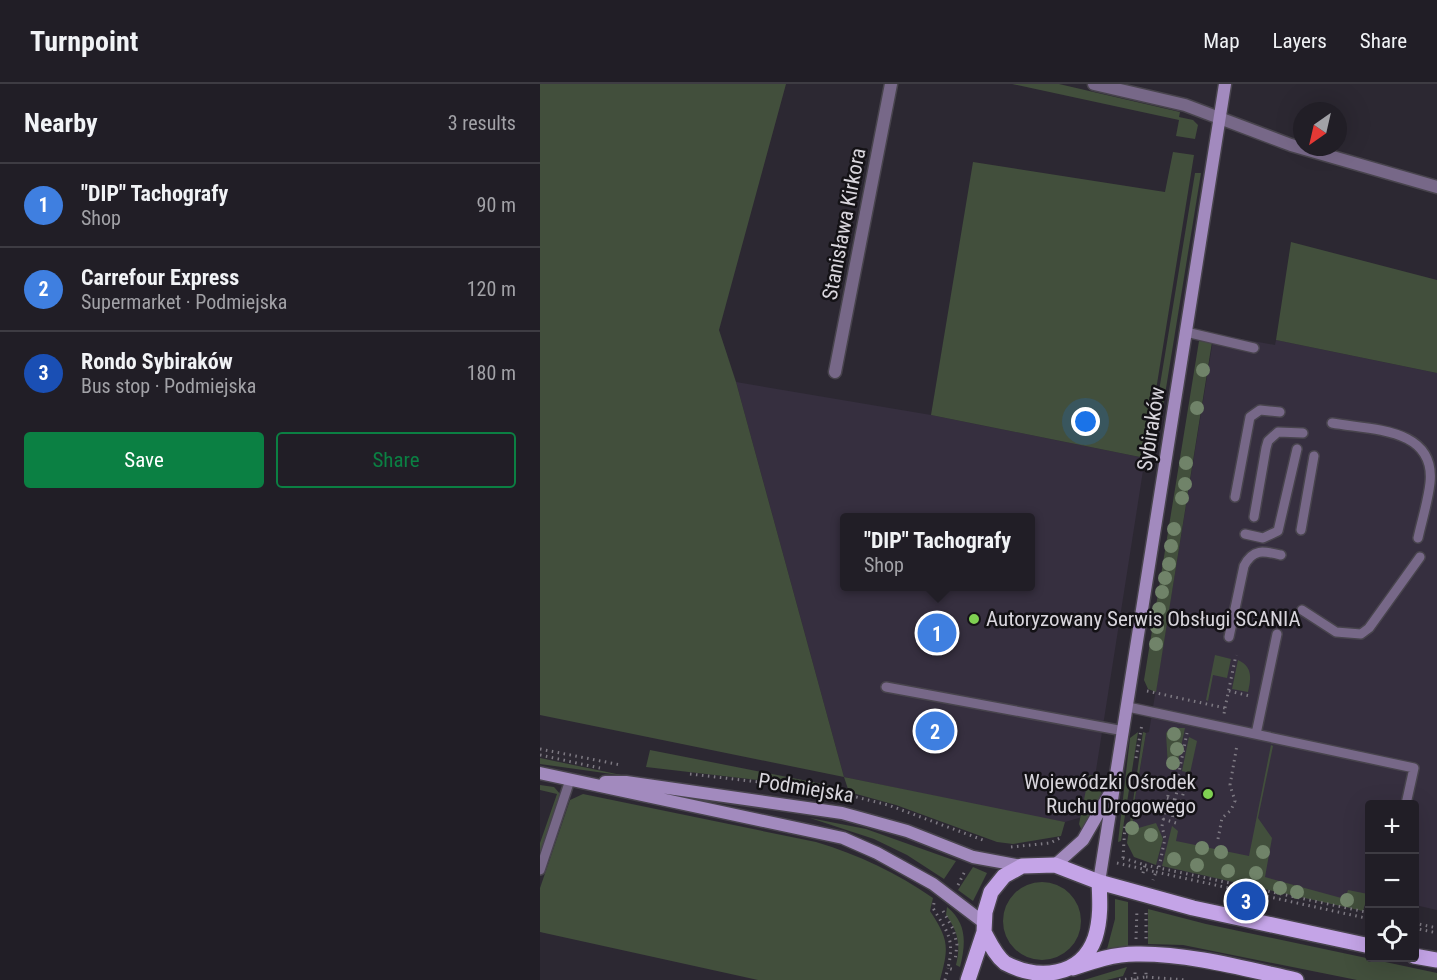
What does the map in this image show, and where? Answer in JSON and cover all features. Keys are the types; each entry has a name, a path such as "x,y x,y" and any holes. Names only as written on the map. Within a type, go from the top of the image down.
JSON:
{"main road":[{"path":"968,980 984,927 991,892 1004,876 1022,866 1055,865 1099,882 1203,910 1365,945"},
{"path":"1073,968 1086,955 1095,939 1100,919 1099,882"},
{"path":"984,927 994,951 1017,971 1037,978 1057,978 1073,968 1099,959 1136,954 1207,962 1296,980"},
{"path":"1419,957 1437,960"}],"street":[{"name":"Stanisława Kirkora","path":"835,372 891,84"},
{"path":"1094,84 1185,105 1291,146 1437,187"},
{"name":"Sybiraków","path":"1099,882 1225,84"},
{"name":"Podmiejska","path":"540,773 843,838 877,853 933,884 984,927"},
{"name":"Podmiejska","path":"574,781 626,782 842,813 907,831 973,857 1022,866"},
{"name":"Sybiraków","path":"1055,865 1083,840 1100,814 1116,781"}],"lane":[{"path":"1186,332 1254,348"},
{"path":"1235,497 1250,417 1260,410 1280,412"},
{"path":"1332,423 1401,435 1421,446 1428,459 1431,481 1418,538"},
{"path":"1254,517 1268,441 1278,432 1303,433"},
{"path":"1245,534 1263,538 1278,531 1297,449"},
{"path":"1301,530 1314,456"},
{"path":"1229,637 1244,566 1248,557 1262,551 1281,555"},
{"path":"1302,610 1336,632 1361,634 1369,628 1420,557"},
{"path":"1256,734 1277,634"},
{"path":"886,687 1124,731"},
{"path":"1128,707 1414,768 1407,800"},
{"path":"540,870 574,781"}],"path":[{"path":"1218,839 1222,818 1231,810 1235,801 1230,785 1239,746 1219,739 1236,655"},
{"path":"1147,691 1225,708"},
{"path":"1229,691 1263,699"},
{"path":"1172,821 1190,720"},
{"path":"1159,867 1165,839 1163,819 1172,775 1187,778 1176,823 1163,819"},
{"path":"1178,787 1184,788"},
{"path":"1167,798 1175,800"},
{"path":"1173,811 1179,812"},
{"path":"1145,865 1365,913"},
{"path":"1156,872 1365,918"},
{"path":"1419,924 1437,928"},
{"path":"1419,929 1437,933"},
{"path":"945,980 948,968"},
{"path":"1146,977 1186,980"}],"shaded area":[{"path":"1214,334 1275,345 1276,340 1437,373 1437,910 1419,906 1419,800 1365,800 1365,906 1363,911 1156,865 1163,839 1135,829 1132,816 1146,733 1149,732"},
{"path":"736,382 931,415 1145,458 1089,815 1065,822 844,777"}],"green space":[{"path":"540,84 786,84 719,330 736,382 844,777 540,715"},
{"path":"1012,84 1059,84 1180,112 1179,117 1193,120 1198,125 1195,139 1176,136 1179,120"},
{"path":"1173,152 1194,155 1145,458 931,415 973,162 1165,192"},
{"path":"1195,173 1201,173 1161,419 1154,421"},
{"path":"1291,242 1437,280 1437,373 1276,340"},
{"path":"1199,341 1212,342 1156,692 1148,689 1144,680"},
{"path":"1215,655 1231,659 1227,678 1213,675 1208,701 1206,700"},
{"path":"1238,660 1249,670 1248,692 1232,689"},
{"path":"1171,728 1185,728 1176,770 1168,768 1166,733"},
{"path":"1138,732 1121,841 1118,842 1130,738"},
{"path":"1143,732 1146,733 1132,816 1135,829 1156,823 1163,839 1156,865 1134,857 1127,843"},
{"path":"1189,737 1197,741 1190,773 1182,771"},
{"path":"1271,745 1273,746 1258,818 1272,838 1265,877 1345,899 1348,890 1365,893 1363,911 1162,866 1172,826 1178,831 1176,841 1249,856"},
{"path":"650,750 828,785 834,789 646,767"},
{"path":"540,758 626,776 540,764"},
{"path":"1089,775 1098,776 1103,783 1099,803 1082,831 1079,824"},
{"path":"844,777 1065,822 1061,836 1013,844 997,842 896,805 849,792"},
{"path":"540,785 554,787 561,795 540,856 540,843 557,794 540,790"},
{"path":"583,794 816,842 862,859 891,873 933,898 930,911 941,929 946,944 940,980 758,980 540,932 540,888 570,800"},
{"path":"810,818 866,829 956,861 944,879 907,855 874,839"},
{"path":"973,867 987,873 973,901 958,890"},
{"path":"1042,882 1057,885 1070,893 1078,906 1081,921 1078,936 1070,949 1057,957 1042,960 1027,957 1014,949 1006,936 1003,921 1006,906 1014,893 1027,885"},
{"path":"1115,899 1128,902 1128,946 1107,949 1115,919"},
{"path":"947,907 954,913 963,934 960,967 956,965 957,939 946,915"},
{"path":"1148,909 1206,924 1365,958 1365,962 1385,962 1437,973 1437,980 1357,980 1183,945 1148,944"},
{"path":"1127,967 1123,976 1107,980 1084,980"}],"place":[{"name":"Autoryzowany Serwis Obsługi SCANIA","path":"974,619"},
{"name":"\"DIP\" Tachografy","path":"937,633"},
{"name":"Carrefour Express","path":"935,731"},
{"name":"Wojewódzki Ośrodek Ruchu Drogowego","path":"1208,794"},
{"name":"Rondo Sybiraków","path":"1246,901"}]}
